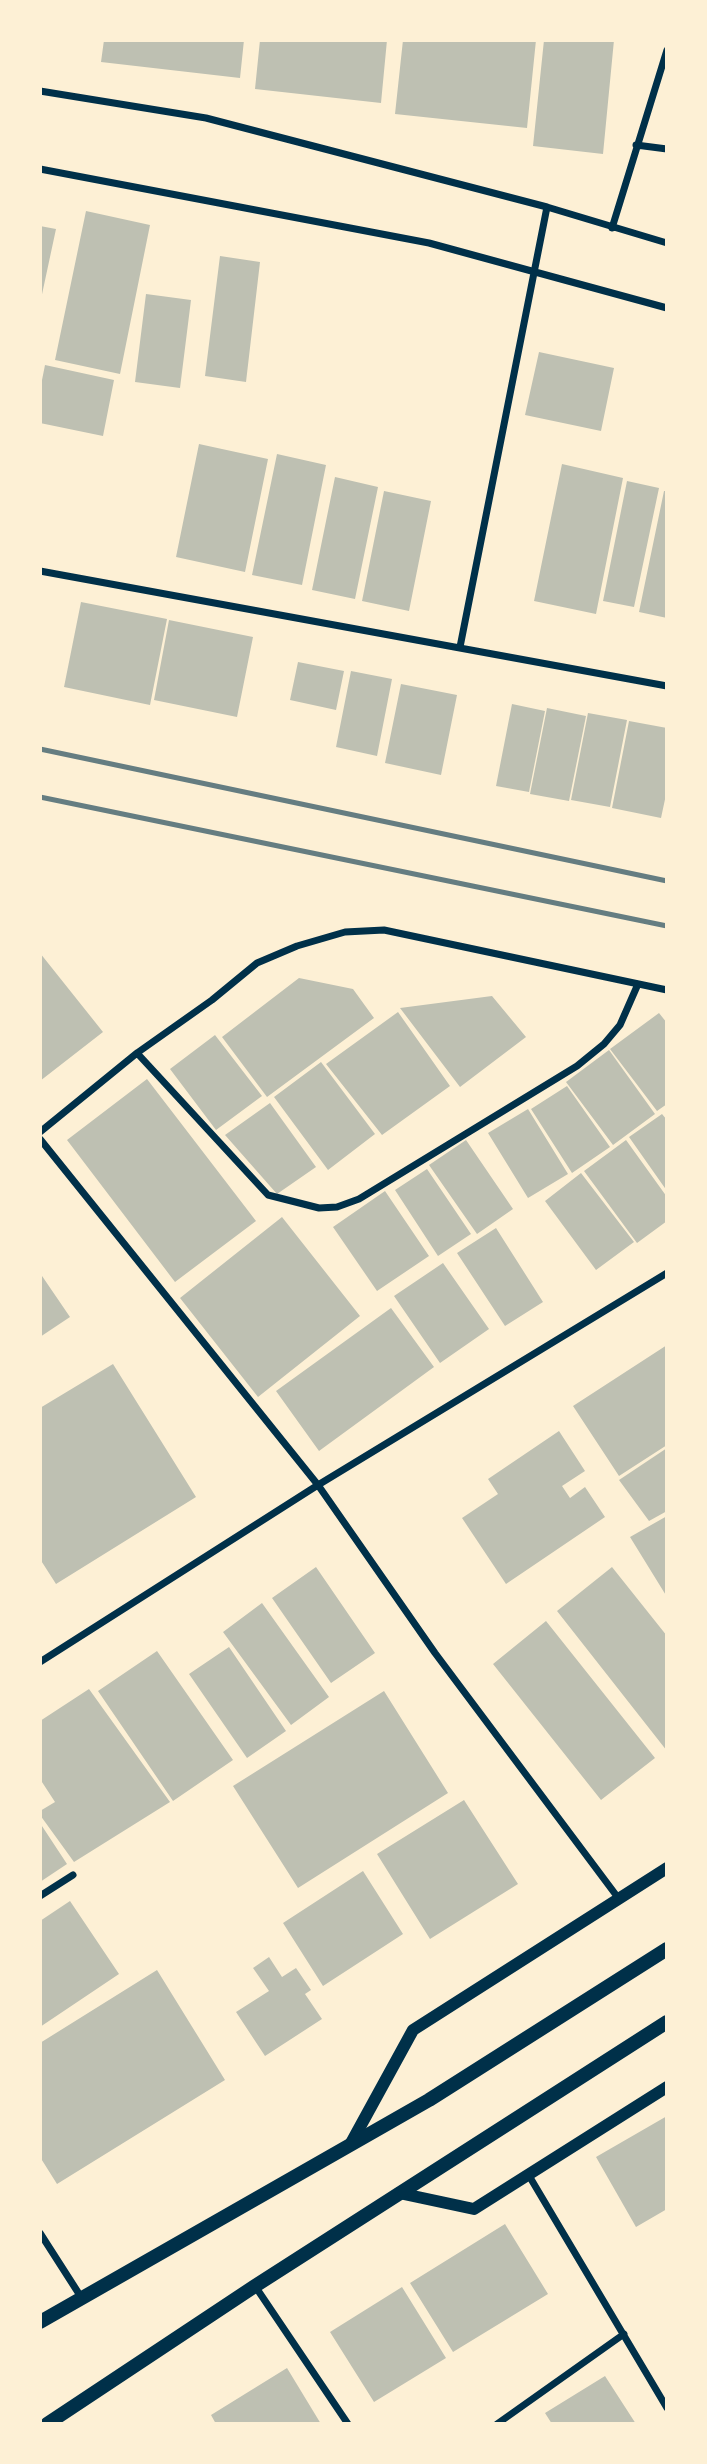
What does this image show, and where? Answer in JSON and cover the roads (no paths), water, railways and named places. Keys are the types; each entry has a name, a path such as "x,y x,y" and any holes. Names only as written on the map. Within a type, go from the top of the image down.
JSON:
{"main road":[{"path":"40,2322 429,2100 667,1950"},
{"path":"47,2424 255,2286 667,2022"}],"street":[{"path":"612,228 667,50"},
{"path":"40,91 206,118 547,207 667,243"},
{"path":"636,145 667,149"},
{"path":"40,169 429,243 667,308"},
{"path":"460,647 547,207"},
{"path":"40,571 667,687"},
{"path":"40,1132 137,1053 212,1000 257,963 297,946 345,932 384,930 667,990"},
{"path":"137,1053 268,1195 319,1209 337,1208 359,1199 577,1066 604,1044 620,1025 638,984"},
{"path":"40,1139 318,1485 435,1653 619,1899"},
{"path":"40,1662 318,1485 667,1273"},
{"path":"350,2145 413,2029 667,1868"},
{"path":"40,1896 73,1875"},
{"path":"399,2193 474,2209 667,2087"},
{"path":"528,2174 667,2408"},
{"path":"40,2233 81,2297"},
{"path":"255,2286 348,2424"},
{"path":"497,2424 624,2334"}],"railway":[{"path":"40,749 667,881"},
{"path":"40,797 667,926"}]}
